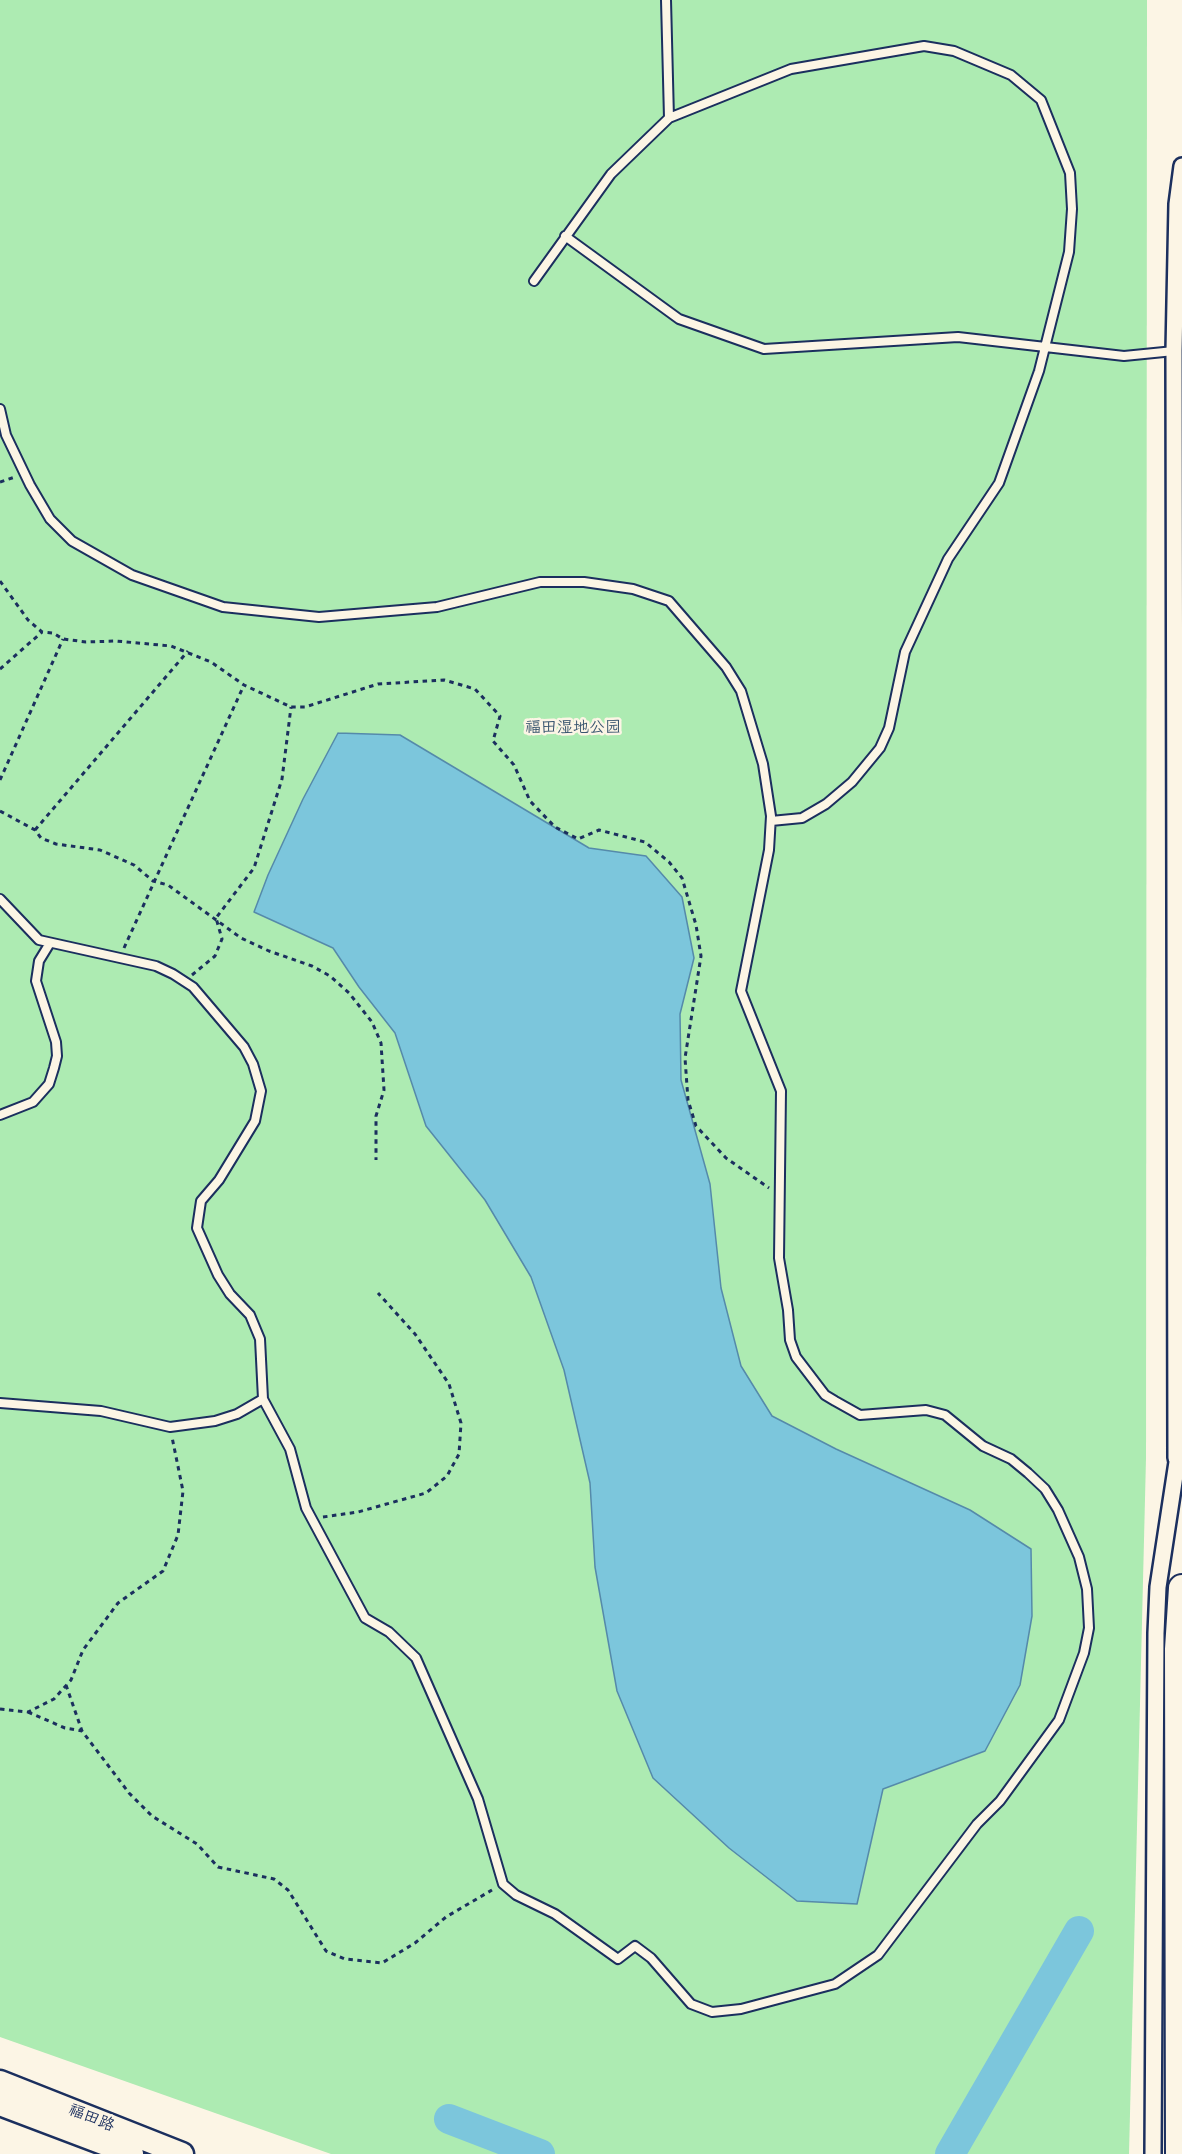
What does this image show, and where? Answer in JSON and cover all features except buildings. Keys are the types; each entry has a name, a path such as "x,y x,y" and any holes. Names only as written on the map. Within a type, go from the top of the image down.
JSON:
{"highway":[{"path":"1179,2154 1178,1673 1182,1588"}],"main road":[{"name":"福田路","path":"0,2082 171,2152"},
{"name":"福田路","path":"0,2104 132,2154"}],"street":[{"path":"1152,2154 1156,1633 1158,1587 1176,1458 1174,351 1177,204 1182,166"},
{"path":"1176,1458 1182,1438"}],"lane":[{"path":"666,0 669,118"},
{"path":"534,280 611,174 669,118 791,69 924,46 954,51 1011,75 1041,100 1070,173 1072,209 1069,252 1046,346 999,483 948,559 905,652 889,728 880,748 860,774 826,804 802,818 771,821"},
{"path":"565,236 679,319 764,349 958,337 1124,356 1174,351"},
{"path":"0,410 6,435 30,485 50,519 72,541 132,575 223,608 300,616 348,616 437,606 517,585 555,581 609,584 669,601 726,668 741,691 768,786 771,821 769,850 741,992 781,1091 779,1258 788,1310 790,1340 796,1357 825,1395 860,1415 926,1410 945,1415 983,1446 1011,1459 1045,1489 1059,1510 1083,1568 1089,1628 1084,1653 1059,1720 1000,1801 977,1824 878,1955 835,1984 741,2009 712,2012 691,2004 651,1958 635,1946 618,1959 555,1914 516,1895 503,1884 478,1799 416,1658 390,1632 365,1618 312,1519 290,1449 263,1399 260,1340 250,1315 230,1294 218,1275 198,1228 201,1201 219,1180 255,1121 261,1091 253,1064 244,1047 193,987 183,980 156,966 39,940 0,898"},
{"path":"0,1115 33,1102 49,1084 54,1068 57,1056 56,1042 36,981 39,961 50,943"},
{"path":"0,1403 101,1411 170,1427 215,1421 237,1414 263,1399"}],"path":[{"path":"0,581 28,620 42,632 53,633 63,639 86,642 142,642 188,651 220,667 244,685 291,707 305,707 378,684 444,680 474,689 500,716 493,741 514,765 530,801 555,827 578,839 599,830 645,842 669,862 682,878 690,901 700,956 685,1058 688,1100 696,1126 726,1158 779,1196"},
{"path":"0,669 42,632"},
{"path":"0,780 63,639"},
{"path":"35,830 188,651"},
{"path":"119,958 244,685"},
{"path":"216,918 254,868 282,779 291,707"},
{"path":"0,811 35,830 41,838 56,844 91,848 134,865 153,881 168,885 241,938 330,976 361,1005 381,1044 384,1090 376,1116 376,1160"},
{"path":"183,980 215,956 222,939 216,918"},
{"path":"312,1519 358,1512 426,1493 447,1476 459,1454 461,1423 448,1383 415,1334 378,1293"},
{"path":"28,1712 54,1698 66,1685 83,1650 118,1603 163,1571 178,1535 183,1491 170,1427"},
{"path":"66,1685 82,1731 129,1793 152,1816 197,1844 218,1867 274,1879 288,1890 326,1950 345,1959 382,1963 415,1943 446,1917 503,1884"},
{"path":"0,1709 28,1712 65,1728 82,1731"}],"green space":[{"name":"福田湿地公园","path":"0,0 1147,0 1146,1458 1129,2154 331,2154 0,2037"}],"water":[{"path":"338,733 400,735 589,848 646,856 682,897 694,958 680,1014 681,1080 710,1184 721,1288 741,1366 772,1416 836,1449 970,1510 1031,1549 1032,1616 1020,1685 985,1751 883,1789 857,1904 797,1901 729,1848 653,1778 617,1691 595,1567 590,1483 564,1370 531,1277 485,1200 426,1126 395,1033 359,987 333,948 254,912 268,875 303,799"}],"waterway":[{"path":"950,2154 1079,1931"},
{"path":"449,2119 540,2154"}]}
